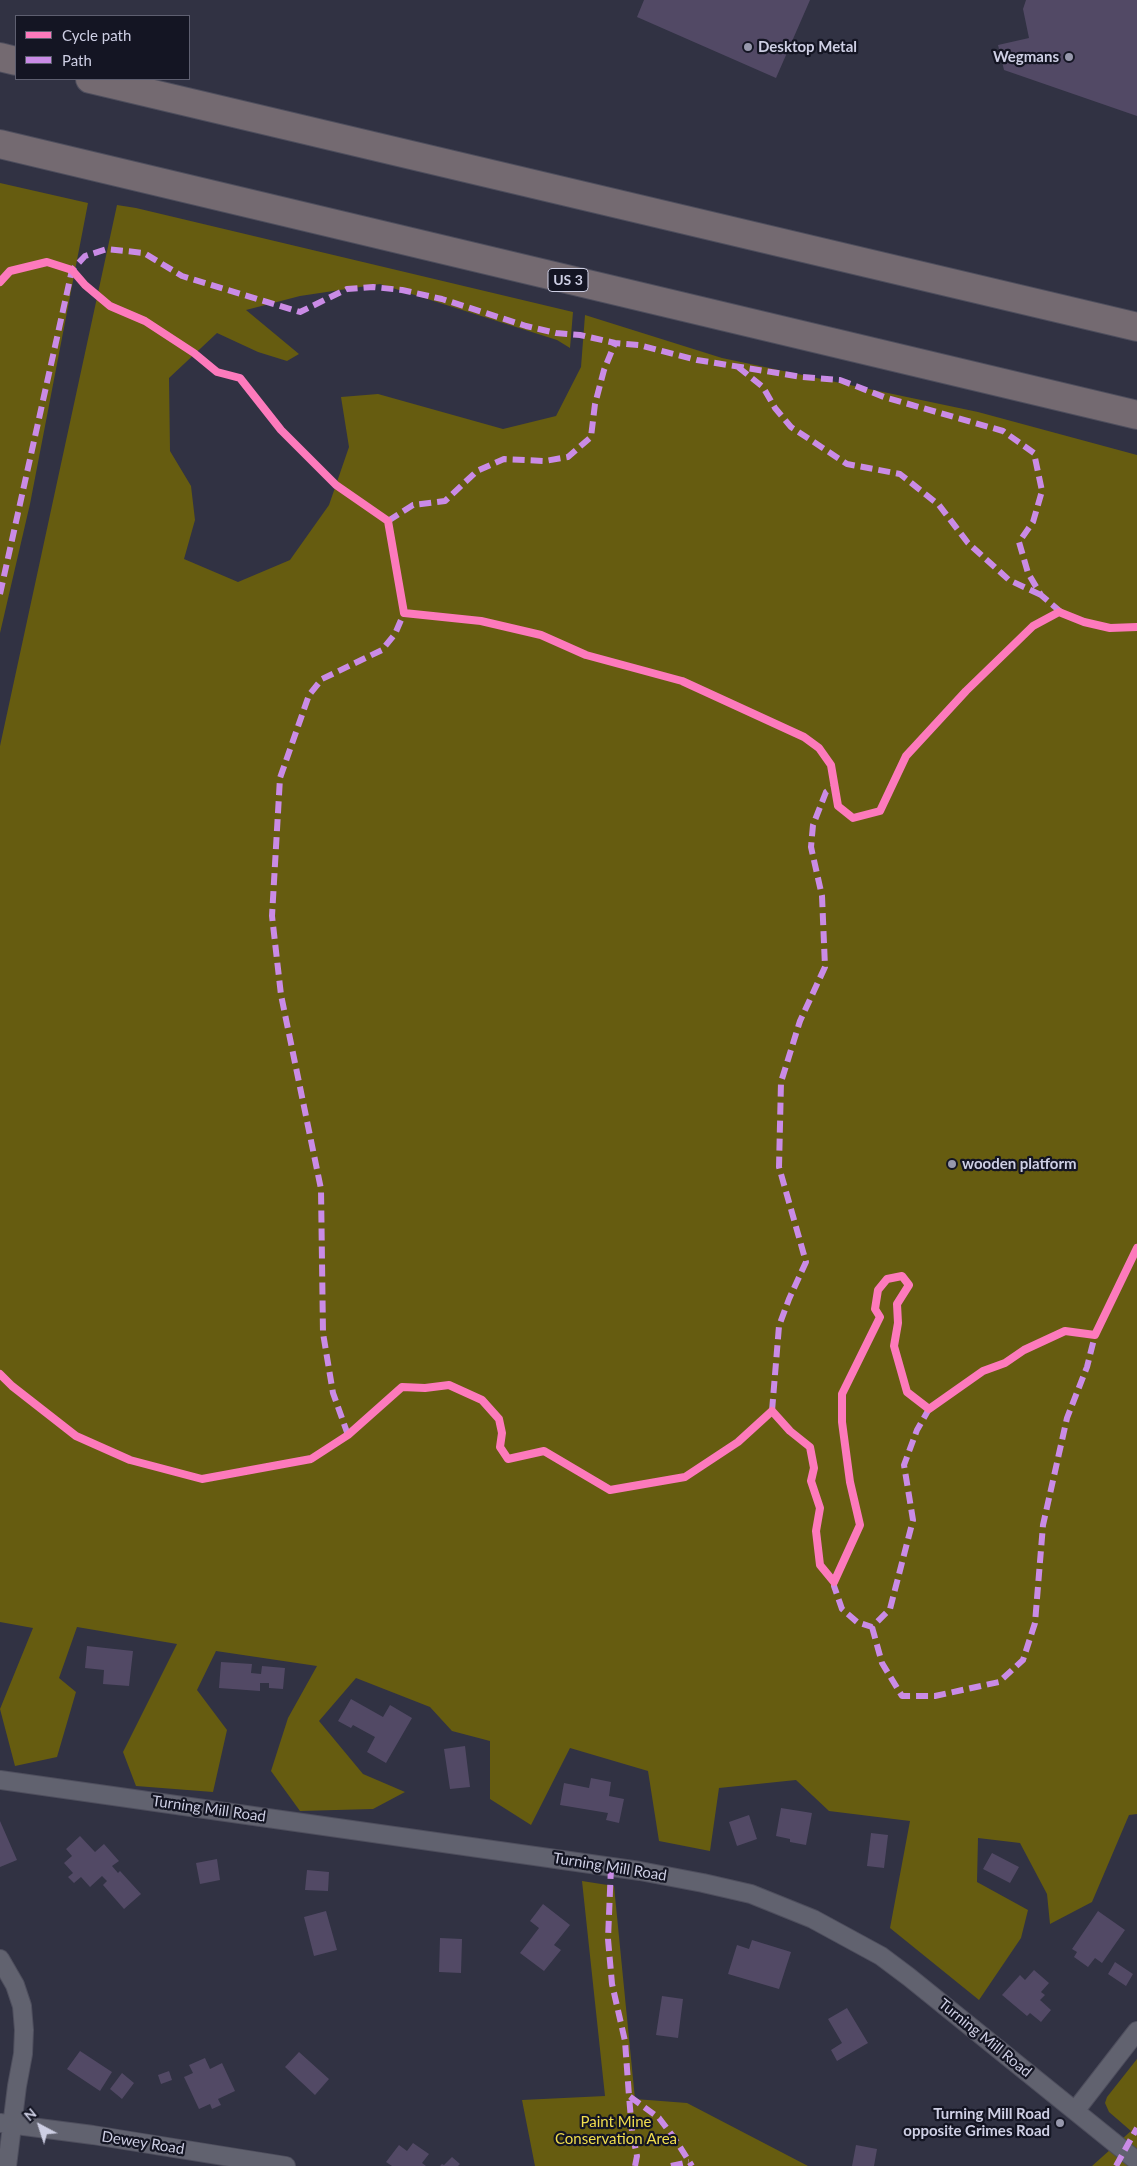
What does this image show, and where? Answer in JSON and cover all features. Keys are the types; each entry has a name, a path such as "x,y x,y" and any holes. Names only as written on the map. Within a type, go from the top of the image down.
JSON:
{"highway":[{"path":"0,57 15,61"},
{"path":"94,80 1137,328"},
{"name":"US 3","path":"0,144 1137,415"}],"street":[{"name":"Turning Mill Road","path":"0,1780 640,1871 703,1882 751,1894 814,1918 881,1956 1137,2161"},
{"path":"0,1958 15,1985 22,2006 24,2030 23,2054 17,2086 6,2124 7,2166"},
{"path":"1075,2111 1137,2031"},
{"name":"Dewey Road","path":"6,2124 103,2137 286,2166"}],"green space":[{"path":"0,183 88,203 30,504 0,633"},
{"path":"117,205 573,312 570,348 557,340 380,284 300,296 246,310 299,354 287,361 258,352 217,333 169,378 170,451 191,486 195,520 184,559 238,582 290,560 329,505 349,447 341,397 378,394 503,429 556,416 581,367 585,315 722,358 978,412 1137,455 1137,1814 1129,1815 1092,1902 1050,1924 1047,1894 1020,1843 978,1838 977,1882 1028,1910 1021,1938 979,2000 890,1928 910,1821 829,1811 796,1780 719,1788 710,1851 659,1841 648,1771 570,1748 531,1825 490,1799 490,1741 452,1731 430,1707 356,1678 319,1721 363,1774 405,1792 373,1809 300,1811 271,1771 288,1718 317,1666 216,1651 197,1690 227,1730 213,1792 136,1786 123,1752 177,1644 77,1627 59,1678 76,1692 57,1757 15,1766 0,1709 33,1628 0,1622 0,746"},
{"name":"Paint Mine Conservation Area","path":"582,1881 614,1886 635,2099 687,2103 808,2166 535,2166 522,2100 605,2096"},
{"path":"1137,2059 1137,2166 1092,2166 1131,2131 1109,2112 1105,2103 1107,2097"}],"building":[{"name":"Desktop Metal","path":"644,0 810,0 776,78 637,17"},
{"name":"Wegmans","path":"1026,0 1137,0 1137,116 1004,70 998,45 1029,38 1023,9"},
{"path":"87,1646 133,1651 129,1686 103,1684 104,1670 85,1668"},
{"path":"221,1662 252,1664 251,1673 261,1674 262,1666 285,1668 283,1689 269,1688 269,1683 260,1683 260,1691 219,1688"},
{"path":"351,1699 383,1717 390,1705 412,1718 386,1763 367,1752 375,1737 353,1725 351,1728 338,1721"},
{"path":"465,1746 470,1787 450,1789 444,1749"},
{"path":"591,1778 611,1782 609,1796 624,1799 619,1823 606,1820 608,1813 560,1805 564,1783 589,1788"},
{"path":"781,1808 812,1813 806,1845 790,1842 790,1839 776,1836"},
{"path":"749,1815 757,1839 737,1846 729,1822"},
{"path":"0,1821 17,1860 0,1867"},
{"path":"871,1833 888,1835 884,1868 867,1866"},
{"path":"80,1836 95,1852 104,1844 119,1861 112,1866 118,1873 120,1871 141,1894 124,1909 103,1885 107,1881 102,1876 90,1887 81,1877 74,1883 68,1877 73,1873 64,1863 72,1856 66,1849"},
{"path":"992,1853 1019,1867 1010,1883 983,1869"},
{"path":"217,1859 220,1880 200,1884 196,1863"},
{"path":"307,1870 329,1872 328,1891 305,1890"},
{"path":"543,1904 570,1925 554,1945 561,1950 544,1971 520,1953 539,1928 530,1921"},
{"path":"326,1911 337,1950 314,1956 304,1917"},
{"path":"1098,1911 1125,1930 1102,1963 1095,1958 1088,1967 1074,1957 1077,1952 1072,1949"},
{"path":"440,1938 462,1939 461,1973 439,1972"},
{"path":"752,1940 791,1952 779,1989 728,1974 737,1945 749,1949"},
{"path":"1115,1962 1133,1974 1126,1986 1108,1974"},
{"path":"1034,1970 1049,1983 1041,1992 1045,1995 1040,2000 1051,2010 1041,2022 1030,2013 1027,2016 1002,1995 1020,1975 1025,1980"},
{"path":"662,1996 683,1999 678,2038 656,2035"},
{"path":"847,2008 868,2043 837,2061 831,2050 842,2043 828,2019"},
{"path":"80,2051 112,2072 100,2091 67,2069"},
{"path":"299,2052 329,2079 315,2095 285,2067"},
{"path":"205,2058 210,2069 222,2063 235,2091 218,2099 221,2105 212,2109 210,2104 199,2109 184,2077 193,2073 189,2065"},
{"path":"169,2071 172,2080 161,2084 158,2075"},
{"path":"122,2073 134,2083 122,2099 110,2089"},
{"path":"413,2143 429,2154 422,2163 426,2166 392,2166 386,2162 399,2145 407,2151"},
{"path":"856,2145 877,2149 874,2166 852,2166"},
{"path":"452,2157 460,2164 458,2166 440,2166 444,2165"}],"marked path":[{"path":"0,594 72,270 85,256 107,249 144,253 182,276 300,312 347,289 373,287 402,290 442,299 526,326 556,333 639,345 697,360 802,377 840,380 884,397 1003,431 1034,453 1042,491 1033,522 1019,542 1028,573 1041,595 1062,613"},
{"path":"388,521 413,505 445,501 477,471 504,459 545,461 568,457 591,437 595,404 604,370 615,343"},
{"path":"738,367 763,387 775,408 791,427 847,464 900,474 939,505 968,543 1009,580 1041,595"},
{"path":"348,1435 333,1393 323,1333 321,1189 281,995 272,916 280,778 309,695 322,679 382,650 395,634 404,613"},
{"path":"772,1411 779,1326 806,1262 779,1167 781,1082 800,1021 825,967 822,896 811,847 813,825 826,792 835,786"},
{"path":"872,1627 882,1663 902,1696 935,1696 999,1682 1023,1660 1035,1623 1043,1525 1067,1418 1087,1367 1095,1335"},
{"path":"834,1582 842,1609 857,1622 872,1627 890,1609 913,1520 904,1465 917,1430 929,1409"},
{"path":"611,1867 608,1939 612,1984 625,2041 629,2096"},
{"path":"635,2166 637,2156 632,2131 629,2096 659,2118 692,2166"},
{"path":"1116,2166 1137,2128"},
{"path":"671,2166 689,2162"}],"cycle path":[{"path":"0,282 10,271 47,262 72,270 85,285 110,306 145,321 194,353 217,372 240,378 281,430 336,485 388,521 404,613 481,621 541,635 586,655 682,681 804,737 819,748 831,765 838,806 853,818 880,811 906,756 966,691 1033,626 1059,612 1084,622 1110,628 1137,627"},
{"path":"0,1374 12,1386 76,1436 130,1460 202,1479 311,1459 348,1435 402,1387 425,1388 449,1385 482,1400 499,1419 502,1433 500,1447 508,1459 544,1451 610,1490 685,1477 738,1442 772,1411 790,1431 810,1447 814,1468 811,1481 820,1508 816,1531 820,1565 834,1582 860,1525 850,1482 842,1422 842,1394 880,1317 875,1309 878,1290 887,1279 902,1276 909,1285 897,1304 898,1323 894,1346 907,1392 929,1409 983,1371 1005,1363 1024,1350 1065,1331 1095,1335 1137,1248"}],"place":[{"name":"Desktop Metal","path":"748,47"},
{"name":"Wegmans","path":"1069,57"},
{"name":"wooden platform","path":"952,1164"},
{"name":"Turning Mill Road opposite Grimes Road","path":"1060,2123"}]}
